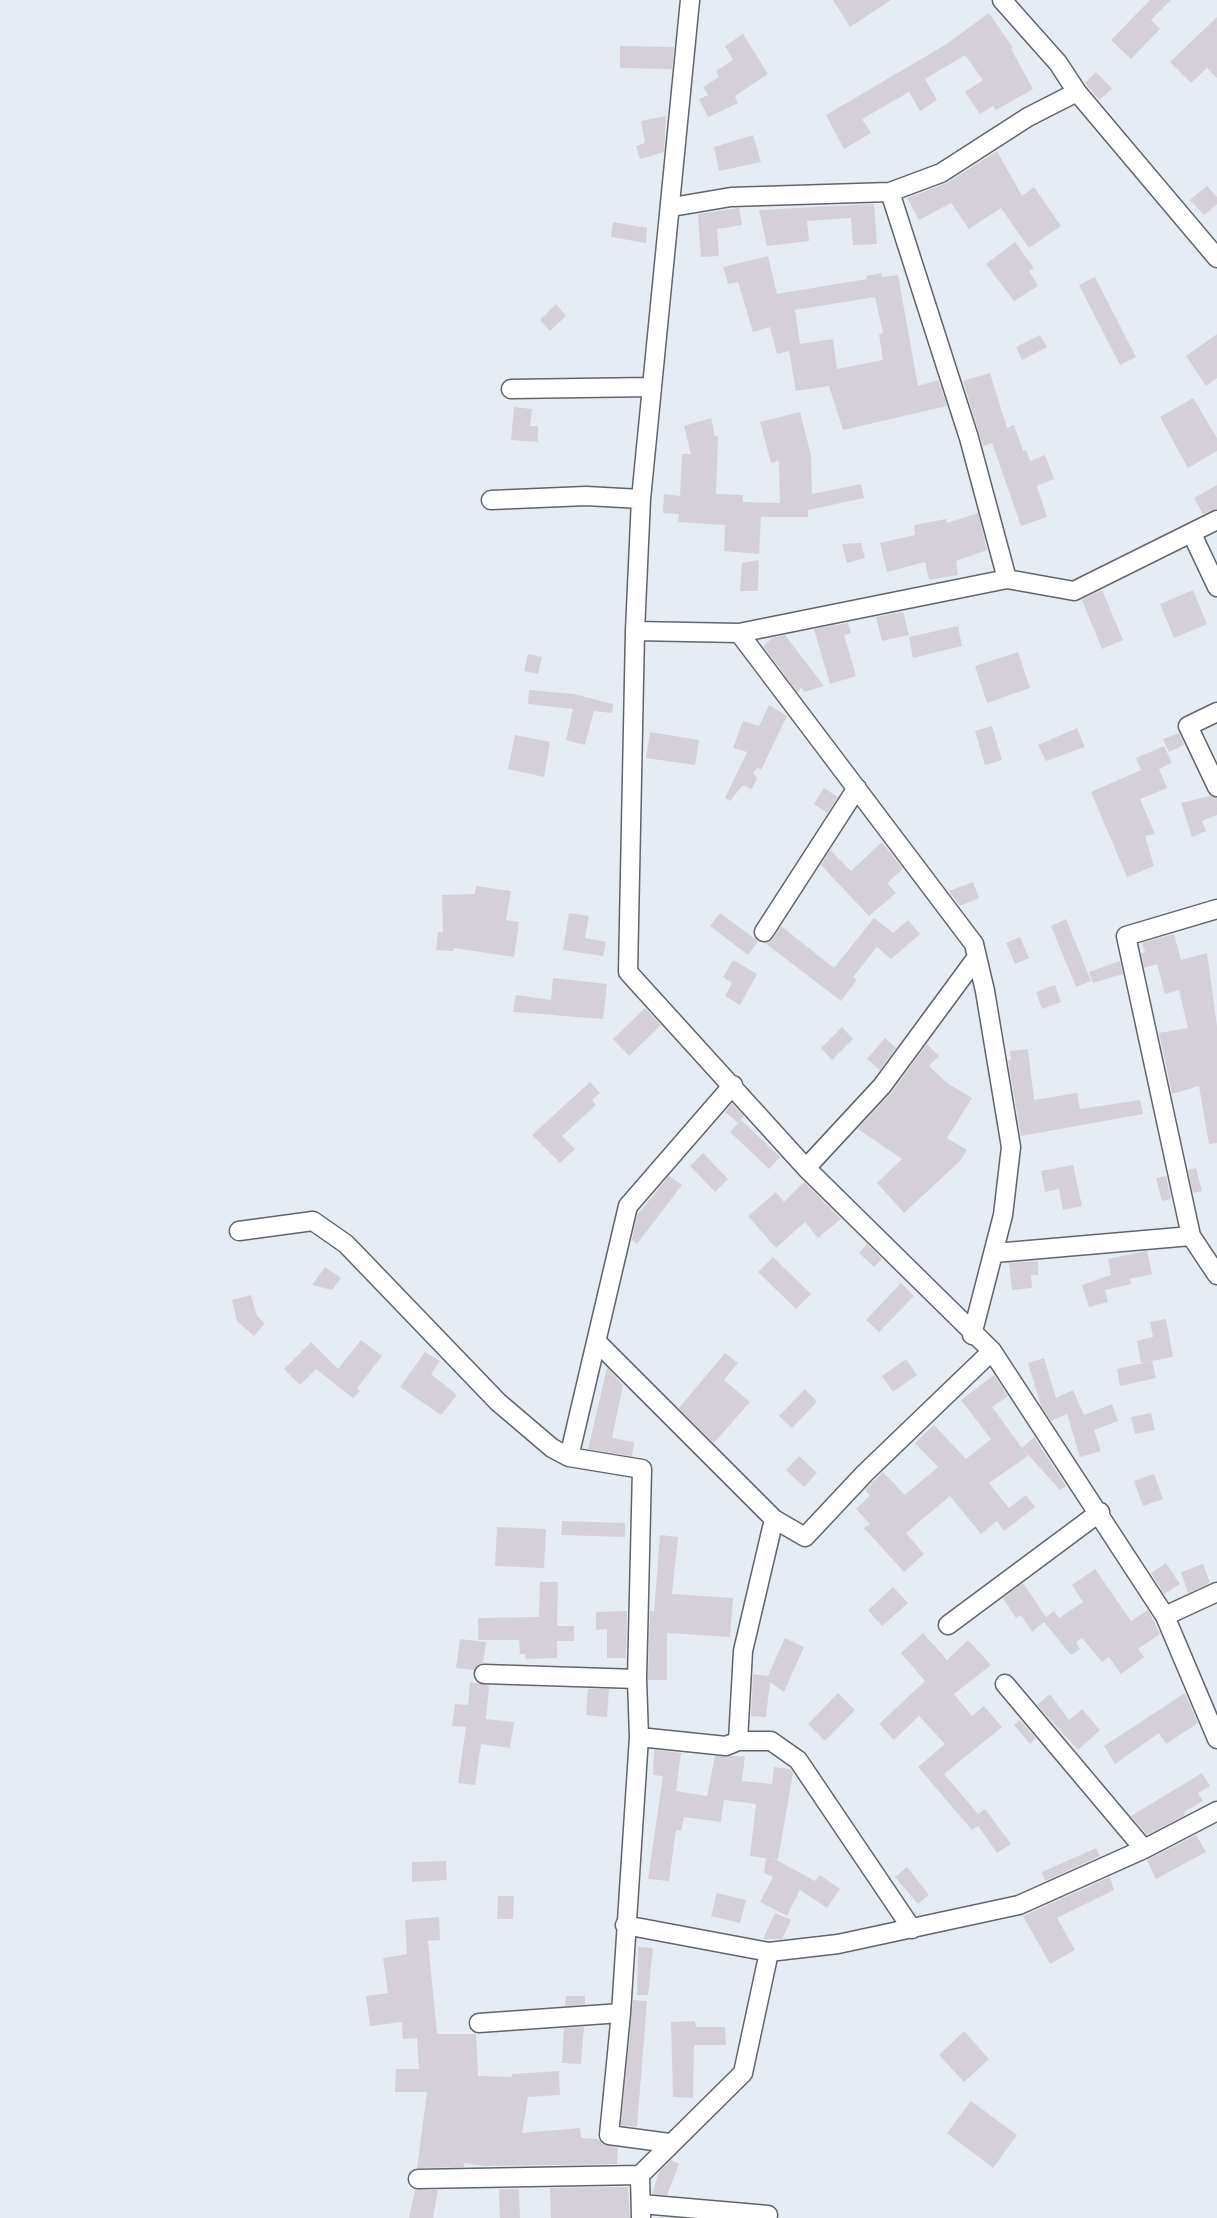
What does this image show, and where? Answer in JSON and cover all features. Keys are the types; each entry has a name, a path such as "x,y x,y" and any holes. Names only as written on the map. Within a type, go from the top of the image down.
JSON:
{"street":[{"path":"690,0 672,207 641,499 635,631 628,972 806,1168 972,1335 992,1350 1166,1616 1217,1739"},
{"path":"1002,0 1058,63 1077,92 1217,258"},
{"path":"672,207 731,197 890,192 940,173 1028,117 1077,92"},
{"path":"890,192 969,438 1007,579"},
{"path":"512,389 652,387"},
{"path":"491,500 586,496 641,499"},
{"path":"635,631 739,633 1007,579 1074,591 1217,520"},
{"path":"1192,534 1217,587"},
{"path":"739,633 974,944 1011,1147 1003,1215 972,1335"},
{"path":"1217,712 1188,726 1217,787"},
{"path":"764,932 857,788"},
{"path":"1217,909 1126,936 1191,1236 1217,1275"},
{"path":"806,1168 882,1086 977,957"},
{"path":"569,1457 628,1206 733,1085"},
{"path":"239,1231 313,1222 346,1244 498,1402 552,1448 569,1457 642,1469 637,1679 639,1737 621,2013 608,2135 669,2143"},
{"path":"995,1253 1191,1236"},
{"path":"597,1342 774,1519 805,1537 865,1473 992,1350"},
{"path":"948,1625 1100,1513"},
{"path":"738,1741 743,1651 774,1519"},
{"path":"1166,1616 1217,1592"},
{"path":"484,1674 637,1679"},
{"path":"1005,1684 1144,1849"},
{"path":"639,1737 726,1746 738,1741 771,1741 798,1760 912,1929"},
{"path":"625,1926 769,1951 838,1944 1019,1906 1144,1849 1217,1811"},
{"path":"768,2215 641,2211 640,2175 669,2143 743,2073 769,1951"},
{"path":"479,2023 621,2013"},
{"path":"418,2179 640,2175"}],"building":[{"path":"833,0 891,0 850,27"},
{"path":"1150,0 1171,0 1151,20 1160,29 1131,59 1111,40"},
{"path":"989,13 1013,48 1011,49 1033,89 996,110 993,106 980,114 965,92 983,80 965,55 925,79 937,100 920,111 909,92 862,119 871,133 844,149 826,115 945,45"},
{"path":"1217,17 1217,78 1207,68 1191,83 1170,62"},
{"path":"743,34 768,74 735,96 738,103 708,117 699,99 708,95 703,87 719,77 716,71 733,60 725,46"},
{"path":"620,46 674,47 672,69 620,68"},
{"path":"1096,72 1112,89 1099,100 1085,83"},
{"path":"666,116 664,152 640,159 636,146 645,143 641,121"},
{"path":"753,135 761,162 719,171 714,147"},
{"path":"997,151 1022,196 1034,187 1061,226 1029,248 1001,208 969,229 951,203 919,220 907,198 947,183"},
{"path":"1207,186 1217,197 1217,204 1204,215 1190,200"},
{"path":"874,204 877,244 853,245 851,218 807,221 809,241 767,246 759,210"},
{"path":"739,208 742,225 717,229 719,256 701,257 698,214"},
{"path":"613,222 647,228 646,243 611,237"},
{"path":"1015,242 1034,268 1029,271 1038,286 1014,301 986,264"},
{"path":"768,256 777,294 867,279 866,276 881,273 882,277 898,275 918,386 938,380 947,406 843,430 829,386 796,391 789,351 777,354 770,327 753,332 738,282 728,284 723,267","holes":["875,297 883,333 879,334 883,360 837,369 833,339 800,344 795,310"]},
{"path":"1095,277 1136,357 1120,365 1079,285"},
{"path":"556,304 566,316 550,331 540,320"},
{"path":"1217,334 1217,378 1206,386 1186,356"},
{"path":"1040,335 1047,347 1022,360 1016,347"},
{"path":"990,373 1007,428 1014,425 1023,451 1026,450 1030,461 1045,455 1054,479 1037,486 1047,517 1021,526 992,443 983,446 963,381"},
{"path":"1193,398 1217,438 1217,451 1188,468 1160,417"},
{"path":"514,407 532,409 530,426 538,426 538,442 511,440"},
{"path":"800,412 811,455 812,494 861,484 864,498 808,510 808,517 761,517 759,554 724,551 725,525 678,522 679,514 663,513 664,494 680,496 682,454 691,454 684,426 711,418 715,436 718,436 716,494 743,495 743,502 780,503 779,461 771,463 760,422"},
{"path":"1217,485 1217,509 1203,514 1194,498"},
{"path":"978,513 987,550 956,561 958,575 929,580 925,562 887,572 880,543 915,535 914,525 946,519 947,523"},
{"path":"861,543 865,558 847,563 842,544"},
{"path":"759,560 758,591 740,591 742,563"},
{"path":"1102,590 1123,640 1102,649 1082,600"},
{"path":"1193,590 1207,624 1174,638 1160,604"},
{"path":"903,612 909,635 882,641 876,617"},
{"path":"848,623 851,633 844,635 856,676 830,684 814,629"},
{"path":"958,626 962,646 913,658 909,637"},
{"path":"785,635 824,686 804,692 801,687 798,693 763,646 772,638"},
{"path":"1018,652 1030,688 987,703 975,666"},
{"path":"528,654 542,657 538,674 524,671"},
{"path":"529,690 574,694 613,704 612,713 594,711 585,745 566,740 573,709 528,704"},
{"path":"769,705 787,716 761,770 758,767 753,773 757,778 752,789 743,785 730,801 725,798 747,752 733,748 743,721 759,726"},
{"path":"992,726 1002,760 985,765 975,731"},
{"path":"1077,728 1085,747 1046,761 1038,745"},
{"path":"650,732 699,740 695,765 646,758"},
{"path":"1179,733 1184,745 1169,752 1163,739"},
{"path":"515,735 550,742 544,777 508,769"},
{"path":"1164,746 1172,763 1159,769 1167,788 1140,799 1155,834 1145,836 1154,866 1127,877 1091,792 1141,770 1136,758"},
{"path":"824,788 838,797 827,813 814,804"},
{"path":"1210,796 1217,798 1217,815 1202,821 1206,831 1192,837 1181,803"},
{"path":"882,842 903,869 887,883 896,893 869,916 821,865 830,850 851,871"},
{"path":"973,882 979,898 960,906 949,891"},
{"path":"476,886 511,891 506,920 519,922 514,957 454,948 453,951 436,950 438,932 443,932 442,895 475,894"},
{"path":"569,913 589,916 585,938 606,942 603,956 563,950"},
{"path":"720,913 758,941 748,955 710,926"},
{"path":"874,918 893,933 908,920 920,934 891,959 877,947 853,977 857,980 841,1001 765,943 773,939 781,926 834,968"},
{"path":"1066,919 1091,981 1076,987 1051,926"},
{"path":"1174,934 1181,960 1207,953 1217,1026 1217,1143 1209,1144 1199,1086 1172,1094 1159,1033 1188,1028 1179,990 1165,994 1157,964 1144,968 1141,953 1145,952 1142,943"},
{"path":"1020,937 1029,958 1015,964 1006,943"},
{"path":"733,960 757,974 740,1005 725,996 732,983 723,977"},
{"path":"1120,961 1123,974 1093,983 1089,972"},
{"path":"553,978 607,984 603,1019 513,1012 516,995 551,1000"},
{"path":"1055,985 1061,1002 1042,1009 1036,992"},
{"path":"645,1008 661,1025 629,1056 613,1039"},
{"path":"842,1027 853,1039 832,1060 821,1048"},
{"path":"885,1038 896,1048 880,1070 867,1059"},
{"path":"927,1044 939,1056 929,1066 947,1083 972,1098 947,1138 967,1150 960,1161 904,1213 877,1183 902,1159 858,1129 891,1093"},
{"path":"1028,1049 1034,1100 1077,1093 1080,1109 1140,1100 1143,1114 1021,1136 1008,1060 1011,1060 1010,1051"},
{"path":"590,1082 600,1093 592,1100 596,1105 562,1136 575,1149 560,1163 532,1135"},
{"path":"732,1103 744,1116 738,1123 725,1112"},
{"path":"741,1120 780,1157 769,1169 730,1132"},
{"path":"703,1153 728,1179 715,1192 690,1166"},
{"path":"1073,1165 1082,1206 1063,1210 1059,1189 1045,1192 1041,1171"},
{"path":"1196,1168 1202,1191 1193,1193 1188,1170"},
{"path":"669,1176 682,1185 637,1244 632,1240 637,1215"},
{"path":"1166,1176 1171,1199 1162,1201 1156,1178"},
{"path":"804,1182 841,1219 818,1238 805,1222 776,1248 748,1216 776,1192 784,1202"},
{"path":"867,1244 882,1259 874,1267 859,1253"},
{"path":"1147,1251 1152,1274 1130,1279 1131,1284 1105,1290 1108,1302 1089,1307 1082,1285 1111,1275 1108,1259"},
{"path":"773,1257 811,1294 796,1309 758,1272"},
{"path":"1038,1261 1038,1275 1031,1275 1032,1288 1012,1290 1009,1263"},
{"path":"325,1267 341,1278 332,1290 312,1285"},
{"path":"901,1283 914,1296 879,1332 866,1320"},
{"path":"251,1295 257,1316 265,1323 254,1336 237,1321 232,1300"},
{"path":"1166,1319 1173,1357 1141,1363 1137,1341 1153,1337 1150,1322"},
{"path":"361,1340 382,1356 357,1388 360,1391 353,1398 316,1369 300,1385 284,1369 311,1342 338,1369"},
{"path":"425,1352 440,1361 431,1374 457,1395 441,1415 400,1387"},
{"path":"725,1353 738,1363 724,1380 750,1402 714,1443 679,1408"},
{"path":"1044,1358 1056,1398 1073,1390 1084,1415 1112,1404 1118,1421 1094,1430 1101,1451 1080,1457 1067,1414 1051,1421 1041,1406 1028,1363"},
{"path":"906,1359 917,1375 893,1392 882,1376"},
{"path":"1152,1361 1156,1378 1120,1386 1117,1369"},
{"path":"607,1368 623,1385 612,1438 634,1442 632,1456 588,1449"},
{"path":"994,1375 1008,1396 992,1407 1028,1456 989,1483 1009,1508 1026,1495 1035,1507 1004,1531 997,1521 981,1534 950,1496 906,1533 924,1554 904,1572 864,1528 870,1524 856,1509 870,1495 865,1490 883,1472 905,1495 938,1467 915,1443 934,1425 966,1459 991,1439 961,1400"},
{"path":"805,1389 817,1402 792,1428 779,1416"},
{"path":"1151,1413 1155,1430 1135,1434 1131,1417"},
{"path":"1034,1437 1066,1486 1060,1490 1022,1448"},
{"path":"799,1456 817,1473 804,1487 786,1470"},
{"path":"1154,1474 1163,1499 1143,1506 1134,1481"},
{"path":"562,1521 625,1523 625,1537 561,1535"},
{"path":"497,1527 546,1529 544,1568 495,1566"},
{"path":"660,1535 678,1537 672,1594 733,1598 730,1637 667,1633 667,1680 648,1680 650,1611 654,1611"},
{"path":"1166,1563 1180,1584 1164,1594 1151,1573"},
{"path":"1203,1564 1210,1583 1188,1593 1181,1572"},
{"path":"1095,1569 1131,1621 1148,1610 1160,1634 1138,1649 1144,1657 1121,1674 1109,1657 1102,1662 1082,1638 1076,1642 1080,1649 1071,1655 1044,1622 1032,1632 1021,1615 1016,1618 1003,1598 1023,1583 1046,1617 1054,1611 1059,1618 1083,1602 1072,1585"},
{"path":"540,1582 558,1582 557,1626 574,1626 574,1641 557,1641 557,1658 526,1659 525,1654 520,1654 519,1640 478,1640 478,1618 539,1617"},
{"path":"893,1587 908,1603 882,1626 868,1610"},
{"path":"627,1611 626,1658 607,1658 607,1629 596,1630 596,1612"},
{"path":"923,1633 947,1660 968,1640 991,1665 954,1694 972,1716 984,1706 1002,1727 944,1774 978,1814 985,1809 1011,1844 997,1853 978,1826 972,1830 918,1767 945,1744 919,1716 894,1740 879,1724 925,1681 901,1653"},
{"path":"785,1638 804,1647 784,1692 770,1682 766,1717 751,1716 753,1674 768,1676"},
{"path":"460,1639 486,1642 483,1663 474,1670 456,1668"},
{"path":"470,1682 489,1686 486,1719 514,1722 510,1748 481,1744 475,1785 458,1783 466,1727 452,1726 455,1704 468,1705"},
{"path":"588,1689 609,1689 607,1717 586,1715"},
{"path":"838,1693 855,1710 825,1741 808,1724"},
{"path":"1185,1693 1198,1723 1166,1744 1159,1733 1115,1764 1104,1746"},
{"path":"1050,1694 1069,1720 1082,1709 1100,1730 1078,1750 1037,1705"},
{"path":"1020,1720 1036,1738 1030,1744 1014,1725"},
{"path":"654,1750 681,1753 676,1791 707,1796 715,1756 745,1756 742,1781 772,1784 774,1767 790,1769 793,1773 778,1859 773,1858 815,1881 820,1875 840,1889 827,1908 800,1890 787,1916 760,1902 773,1877 764,1873 766,1858 750,1856 756,1804 724,1800 721,1822 684,1817 681,1831 676,1830 669,1881 648,1879 663,1776 653,1775"},
{"path":"1202,1773 1210,1786 1198,1793 1203,1801 1184,1812 1185,1815 1147,1835 1131,1816"},
{"path":"1196,1835 1206,1852 1156,1879 1147,1860"},
{"path":"1096,1848 1100,1856 1045,1881 1042,1872"},
{"path":"446,1861 447,1880 412,1882 412,1862"},
{"path":"907,1867 929,1895 918,1904 895,1877"},
{"path":"1110,1877 1114,1890 1057,1918 1075,1950 1050,1964 1023,1916"},
{"path":"717,1893 746,1900 740,1923 711,1916"},
{"path":"498,1896 514,1896 513,1919 497,1919"},
{"path":"775,1913 791,1920 782,1939 763,1939"},
{"path":"439,1917 440,1940 428,1941 437,2034 476,2034 478,2076 512,2077 512,2074 559,2071 560,2095 528,2097 522,2133 580,2128 581,2138 598,2139 603,2144 618,2148 617,2164 485,2166 464,2163 464,2167 417,2168 427,2092 395,2092 396,2069 419,2069 417,2038 403,2039 402,2022 370,2026 366,1996 388,1993 383,1958 407,1954 405,1920"},
{"path":"638,1947 653,1948 648,1995 637,1995"},
{"path":"566,1996 585,1996 585,2004 565,2006"},
{"path":"633,2000 647,2001 637,2127 621,2125"},
{"path":"695,2021 696,2027 725,2027 726,2045 694,2045 693,2098 673,2097 671,2022"},
{"path":"584,2027 581,2064 562,2063 564,2028"},
{"path":"964,2031 989,2059 964,2082 939,2055"},
{"path":"971,2101 1017,2135 993,2168 947,2133"},
{"path":"671,2160 679,2164 667,2195 652,2194 659,2172"},
{"path":"628,2187 630,2218 551,2218 550,2188"},
{"path":"499,2189 519,2189 520,2218 500,2218"},
{"path":"415,2190 438,2190 433,2218 409,2218"}]}
